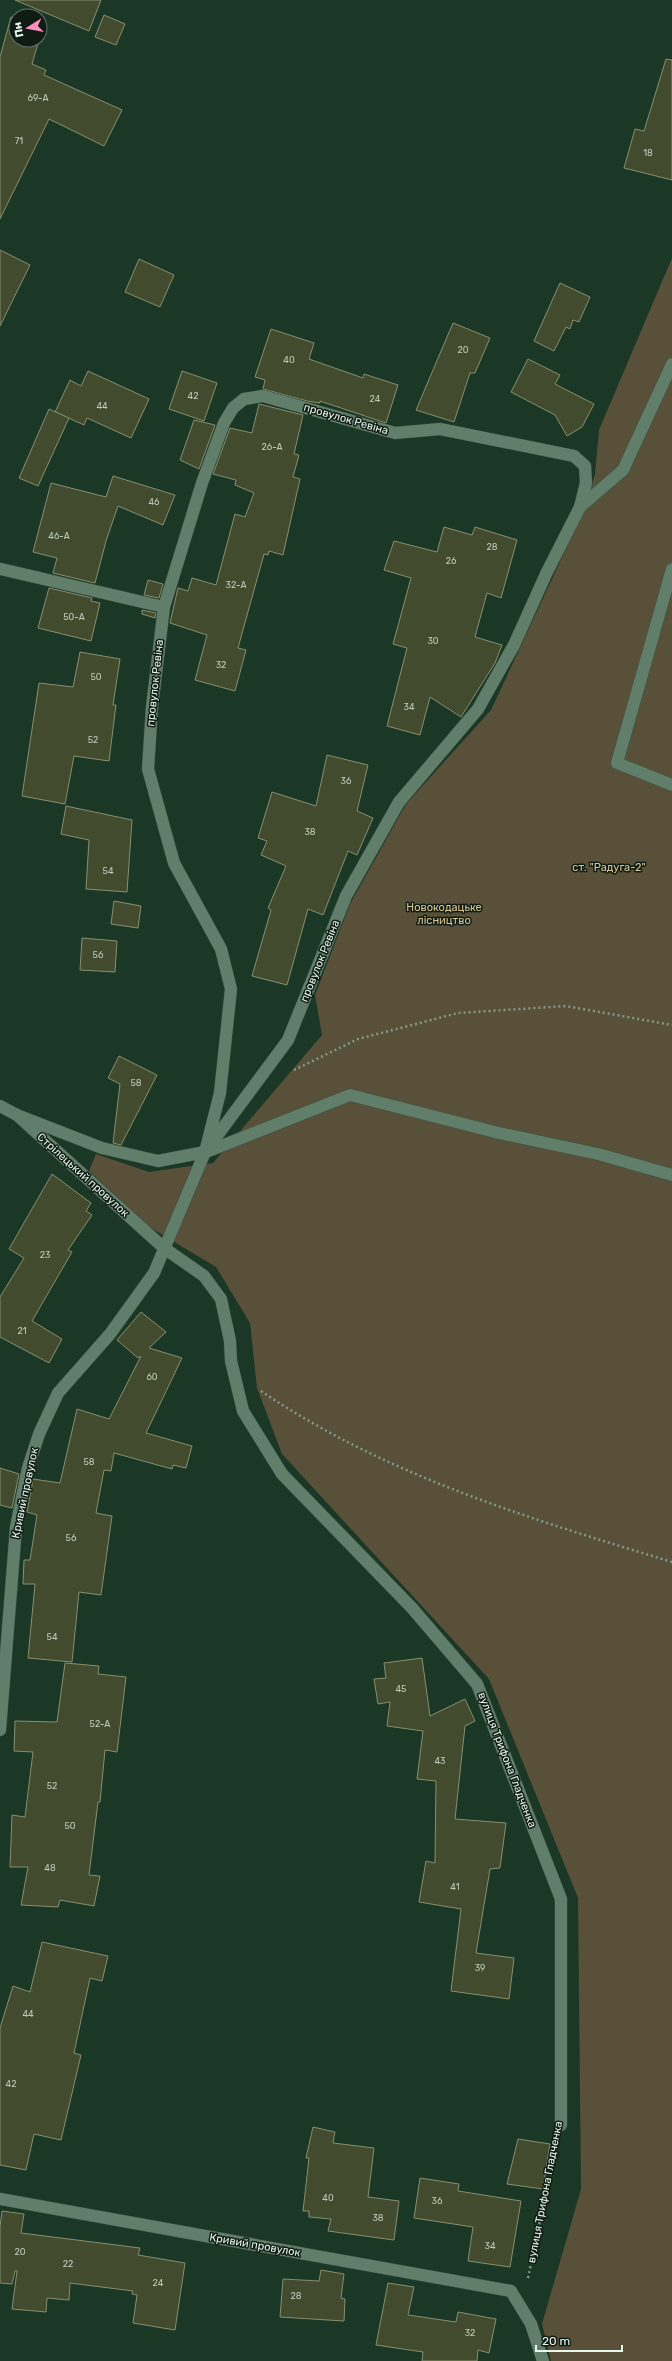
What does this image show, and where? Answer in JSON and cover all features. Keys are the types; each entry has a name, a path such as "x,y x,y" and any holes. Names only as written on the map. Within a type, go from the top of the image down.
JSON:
{"street":[{"path":"580,507 623,470 672,364"},
{"name":"провулок Ревіна","path":"164,1248 206,1152 220,1093 230,989 221,950 174,863 148,769 152,708 164,607 202,482 224,423 233,408 244,399 263,396 395,433 440,429 574,456 585,466 586,483 580,507 546,574 514,645 478,709 399,802 346,896 288,1040 206,1152"},
{"path":"1,569 164,607"},
{"path":"672,570 617,763 672,785"},
{"path":"17,1115 102,1148 158,1161 206,1152 350,1095 498,1133 598,1154 672,1175"},
{"name":"Стрілецький провулок","path":"0,1106 17,1115 164,1248"},
{"name":"Кривий провулок","path":"0,1730 16,1528 28,1468 39,1434 58,1393 114,1328 154,1273 164,1248"},
{"name":"вулиця Трифона Гладченка","path":"164,1248 204,1276 221,1299 243,1411 282,1474 412,1608 477,1684 561,1899 561,2125"},
{"name":"Кривий провулок","path":"0,2198 511,2291"},
{"path":"511,2291 531,2324 543,2361"}],"path":[{"path":"287,1073 358,1039 458,1013 566,1006 672,1025"},
{"path":"257,1388 306,1418 418,1476 516,1514 672,1562"},
{"name":"вулиця Трифона Гладченка","path":"511,2291 526,2287 561,2125"}],"green space":[{"path":"672,258 672,2361 551,2361 542,2324 581,2189 578,1898 489,1679 282,1454 257,1388 250,1323 216,1267 151,1228 89,1171 96,1154 149,1172 213,1163 322,1035 315,995 350,904 406,804 491,710 585,508 595,474 599,430"}],"building":[{"path":"15,0 101,0 89,31 48,14 48,8 34,8"},
{"path":"104,15 125,24 116,45 95,37"},
{"path":"8,28 8,48 37,48 32,64 46,70 44,75 122,110 104,146 49,119 0,219 0,57"},
{"path":"666,59 672,60 672,180 624,168 635,129 644,131"},
{"path":"0,250 30,265 0,326"},
{"path":"139,259 174,275 160,307 125,292"},
{"path":"560,283 590,297 579,322 573,320 570,329 566,327 554,351 534,341"},
{"path":"453,323 490,338 475,373 470,373 454,422 416,410"},
{"path":"271,329 314,343 309,359 363,378 364,374 398,385 386,423 320,401 320,403 307,401 263,389 265,380 255,377"},
{"path":"528,359 560,375 555,384 594,404 582,427 567,436 555,415 511,392"},
{"path":"88,371 149,399 131,438 87,418 84,425 55,412 70,380 81,386"},
{"path":"182,371 217,383 204,421 169,409"},
{"path":"259,404 303,415 294,454 299,455 293,477 300,479 283,555 269,551 268,555 264,554 238,648 246,650 235,691 195,680 207,635 170,623 178,588 188,591 192,578 216,585 235,514 245,517 254,493 235,485 236,480 213,474 230,428 252,433"},
{"path":"49,409 69,418 38,486 19,478"},
{"path":"194,420 215,425 199,469 180,460"},
{"path":"113,476 175,495 163,525 118,506 106,541 95,583 53,573 57,558 33,552 51,483 106,497"},
{"path":"444,527 472,535 475,527 517,540 501,598 487,593 475,637 502,645 495,663 461,717 430,697 420,735 387,726 407,648 393,644 411,578 384,570 394,541 437,552"},
{"path":"148,580 163,584 159,598 144,595"},
{"path":"49,588 92,598 91,601 100,603 91,641 38,628"},
{"path":"142,610 156,613 155,618 142,614"},
{"path":"80,652 120,659 113,705 116,705 109,761 74,756 65,804 22,796 39,683 73,687"},
{"path":"327,755 368,765 357,811 373,818 357,855 348,851 323,915 308,909 287,985 252,976 271,910 268,908 286,866 261,855 267,841 258,838 272,792 316,806"},
{"path":"66,806 132,820 127,892 86,889 89,840 61,834"},
{"path":"114,901 141,906 138,928 111,924"},
{"path":"82,938 117,941 115,972 80,970"},
{"path":"119,1056 157,1075 121,1145 113,1143 120,1084 108,1078"},
{"path":"52,1174 91,1203 86,1211 92,1215 68,1250 72,1252 32,1321 62,1339 49,1363 0,1337 0,1297 24,1258 9,1249"},
{"path":"141,1312 166,1332 149,1348 182,1358 146,1433 192,1446 186,1468 173,1465 172,1469 114,1453 111,1471 104,1470 96,1513 112,1516 101,1595 79,1592 72,1662 28,1658 35,1584 23,1584 24,1560 30,1560 37,1515 27,1512 33,1479 60,1483 77,1409 109,1419 141,1356 138,1358 117,1340"},
{"path":"0,1468 19,1474 12,1508 0,1505"},
{"path":"422,1658 430,1716 465,1699 475,1721 465,1726 455,1819 506,1823 500,1868 490,1869 476,1953 514,1958 509,1999 451,1991 461,1909 419,1902 426,1861 435,1863 436,1781 417,1779 423,1731 387,1726 390,1702 378,1704 374,1679 386,1678 384,1663"},
{"path":"65,1663 99,1666 98,1674 126,1677 117,1752 105,1750 100,1802 98,1802 89,1875 100,1876 94,1906 60,1900 58,1907 21,1905 28,1867 10,1867 12,1815 25,1817 33,1752 14,1751 15,1721 57,1722"},
{"path":"42,1942 108,1956 102,1981 90,1978 74,2053 81,2055 61,2140 34,2134 26,2170 0,2165 0,2028 13,1986 30,1992"},
{"path":"313,2127 335,2132 333,2143 374,2148 368,2197 399,2201 394,2240 328,2231 331,2219 309,2217 309,2211 303,2211 309,2158 306,2158"},
{"path":"518,2139 550,2144 543,2189 507,2184"},
{"path":"420,2178 459,2184 458,2191 521,2201 510,2267 468,2261 473,2227 414,2218"},
{"path":"2,2211 24,2214 21,2233 140,2248 138,2255 185,2263 175,2330 133,2323 137,2295 132,2294 133,2291 70,2283 69,2300 47,2298 46,2312 12,2309 17,2271 15,2271 12,2284 0,2283 0,2227"},
{"path":"321,2270 344,2274 341,2298 345,2299 344,2321 280,2317 283,2279 319,2281"},
{"path":"388,2283 414,2287 408,2315 456,2322 458,2312 496,2319 489,2353 478,2350 477,2361 422,2361 423,2352 376,2345"}],"park label":[{"name":"ст. \"Радуга-2\"","path":"609,867"},
{"name":"Новокодацьке лісництво","path":"444,913"}]}
